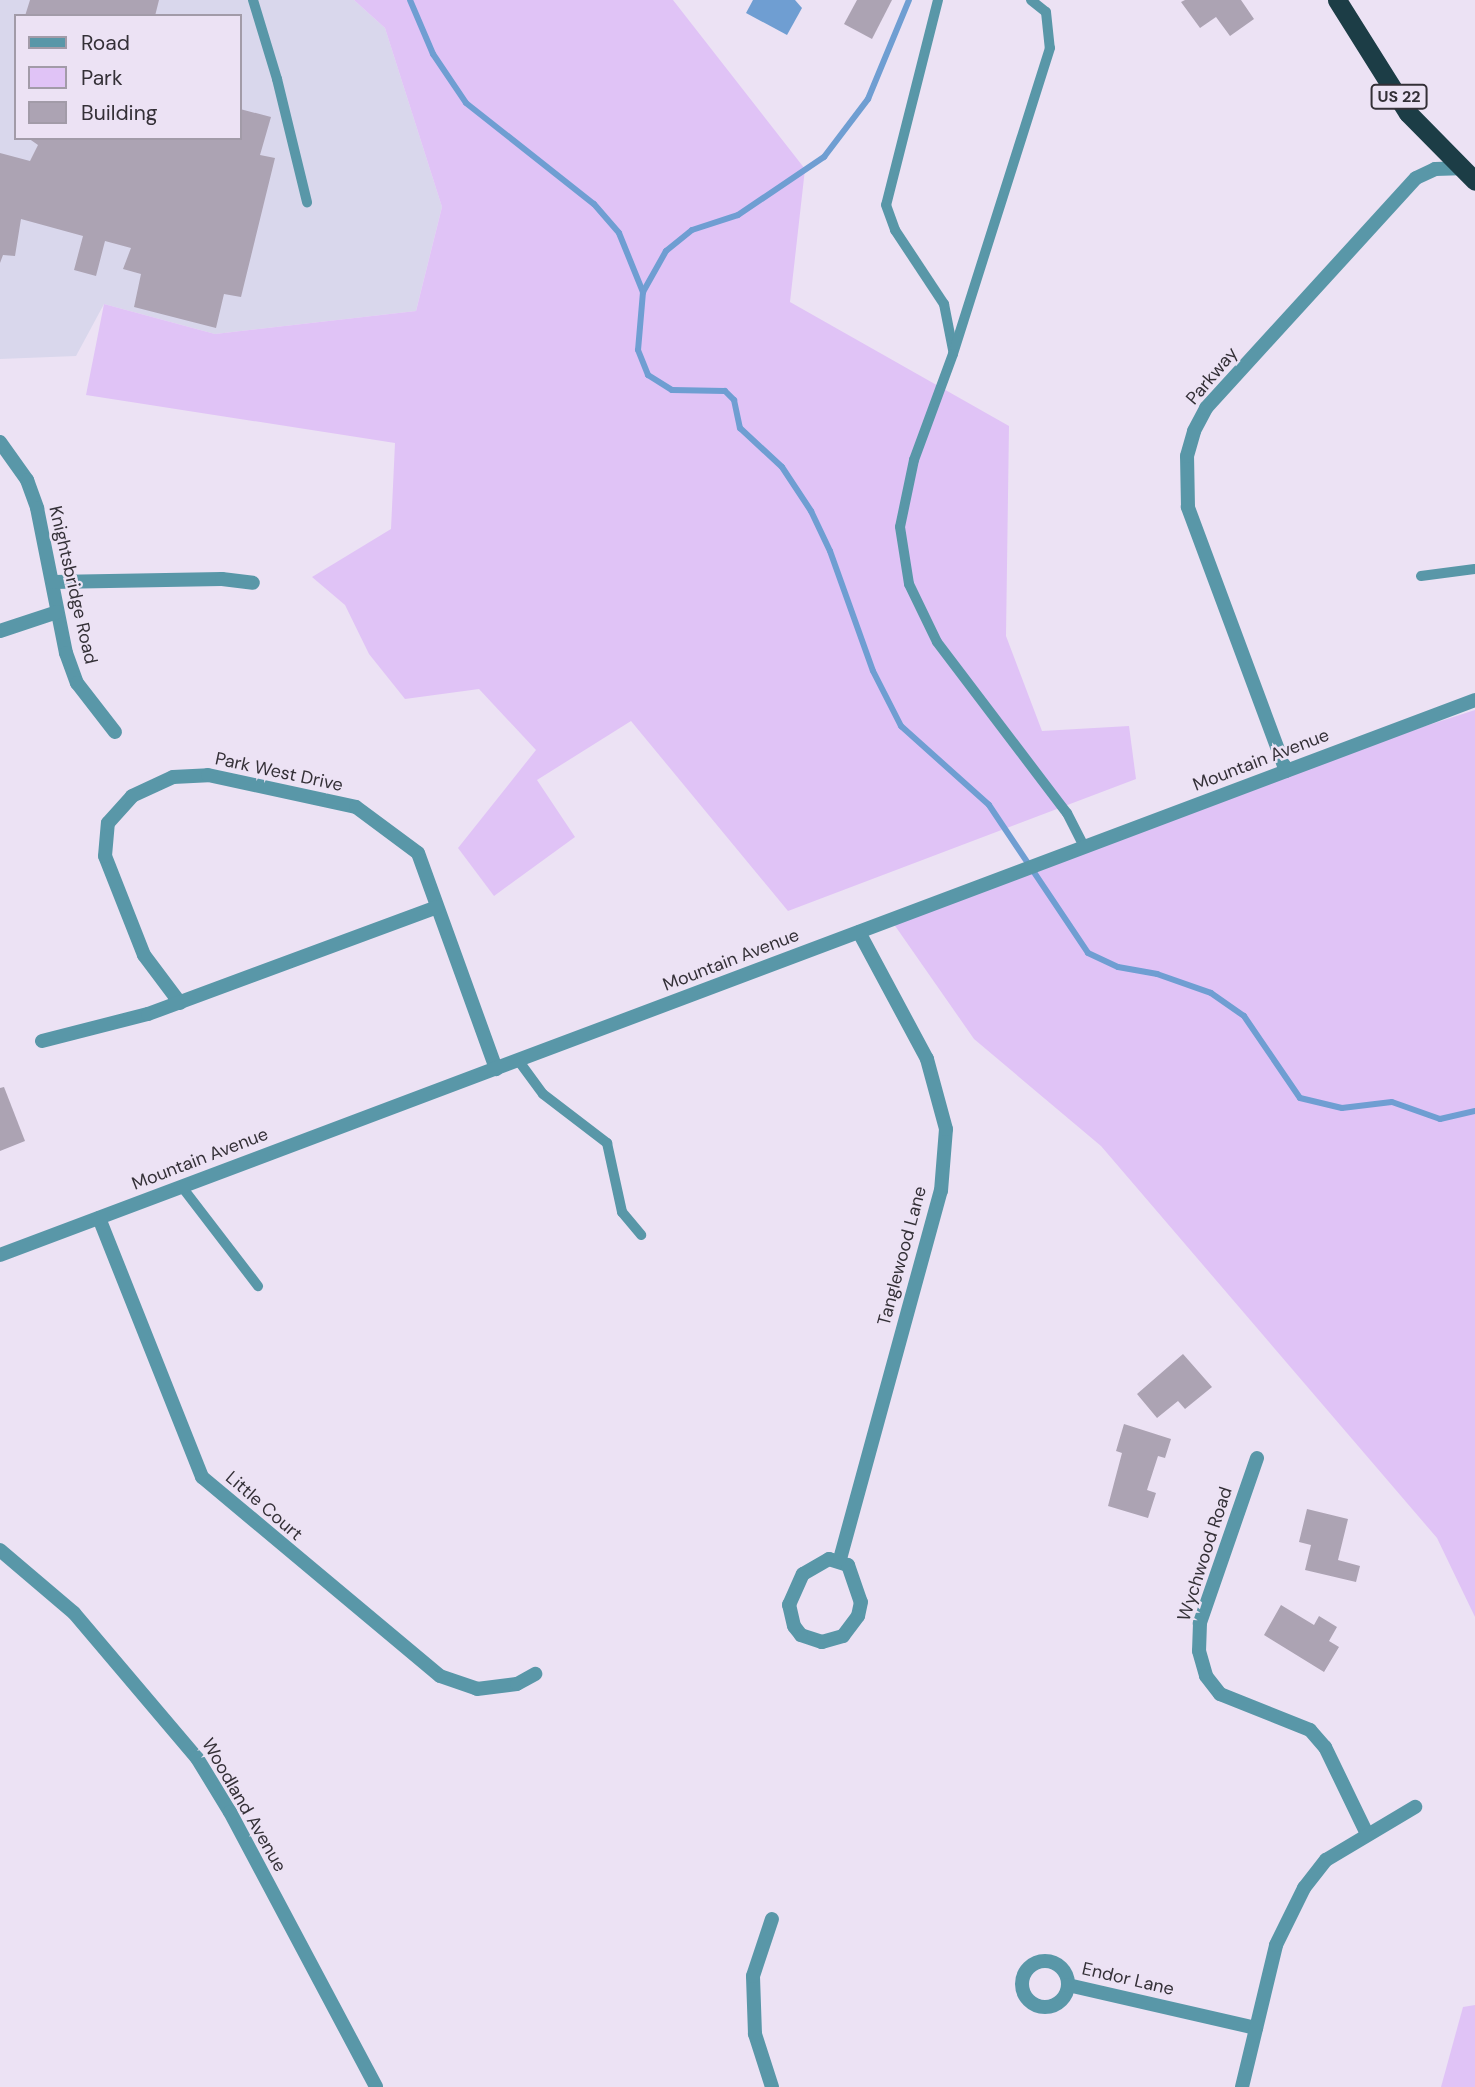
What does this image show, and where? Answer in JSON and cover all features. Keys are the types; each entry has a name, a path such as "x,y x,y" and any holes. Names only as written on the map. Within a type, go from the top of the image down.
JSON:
{"highway":[{"name":"US 22","path":"1338,0 1408,113 1459,168 1475,181"},
{"path":"1345,0 1353,22"}],"street":[{"name":"Parkway","path":"1286,771 1188,507 1186,456 1206,408 1416,178 1435,169 1459,168"},
{"name":"Knightsbridge Road","path":"0,442 27,480 76,683 115,732"},
{"path":"53,582 222,579 253,583"},
{"path":"0,631 57,612"},
{"name":"Mountain Avenue","path":"0,1255 1475,700"},
{"name":"Park West Drive","path":"180,1003 144,956 104,856 108,822 132,796 173,777 208,775 356,807 418,853 496,1069"},
{"path":"42,1041 180,1003 438,908"},
{"name":"Tanglewood Lane","path":"840,1559 941,1191 946,1129 927,1059 859,932"},
{"name":"Little Court","path":"99,1218 202,1477 440,1676 477,1689 517,1684 535,1675"},
{"name":"Wychwood Road","path":"1257,1458 1200,1623 1199,1651 1206,1676 1220,1694 1310,1730 1325,1747 1367,1834"},
{"name":"Woodland Avenue","path":"0,1550 74,1613 197,1758 230,1812 376,2087"},
{"path":"840,1559 859,1590 858,1616 833,1641 811,1640 801,1635 790,1616 795,1587 816,1564 840,1559"},
{"path":"1241,2087 1271,1963 1304,1888 1326,1860 1415,1807"},
{"path":"772,1919 752,1976 755,2034 772,2087"},
{"name":"Endor Lane","path":"1068,1985 1256,2028"}],"lane":[{"path":"253,0 277,79 307,202"},
{"path":"939,0 887,205 895,230 944,304 953,354"},
{"path":"1031,0 1046,12 1050,48 953,354 905,495 900,527 902,556 909,584 937,642 1067,813 1084,847"},
{"path":"1421,576 1475,569"},
{"path":"518,1060 542,1094 607,1143 622,1212 641,1235"},
{"path":"182,1186 258,1286"}],"shaded area":[{"path":"0,0 354,0 385,28 442,207 416,311 215,334 104,304 76,356 0,359"}],"green space":[{"path":"354,0 673,0 805,169 790,302 1009,426 1006,636 1042,731 1129,726 1136,779 788,911 631,721 537,780 575,837 494,896 458,848 536,750 479,689 405,699 369,654 345,605 312,577 391,529 395,443 86,395 104,304 215,334 416,311 442,207 385,28"},
{"path":"1475,710 1475,1617 1437,1538 1101,1146 974,1039 891,920 1286,771"},
{"path":"1475,2005 1475,2087 1441,2087 1463,2007"}],"water":[{"path":"753,0 795,0 802,8 787,35 746,13"}],"building":[{"path":"30,0 159,0 156,14 26,14"},
{"path":"857,0 892,0 872,39 844,24"},
{"path":"1241,0 1254,19 1230,36 1216,17 1200,28 1181,2"},
{"path":"242,110 271,117 260,155 275,158 241,297 224,294 216,328 134,307 141,274 123,269 131,248 105,241 96,276 74,270 83,236 21,219 15,256 3,255 0,263 0,153 30,161 38,145 31,140 242,140"},
{"path":"4,1087 25,1141 0,1151 0,1088"},
{"path":"1183,1354 1212,1387 1185,1409 1178,1401 1157,1418 1137,1394"},
{"path":"1124,1424 1171,1439 1165,1458 1158,1456 1147,1490 1156,1493 1148,1518 1108,1506 1122,1453 1116,1451"},
{"path":"1307,1509 1348,1519 1338,1560 1360,1566 1356,1582 1305,1570 1311,1545 1299,1542"},
{"path":"1281,1605 1314,1625 1319,1616 1337,1627 1329,1641 1339,1647 1324,1672 1264,1635"}],"waterway":[{"path":"410,0 433,54 466,103 594,204 619,233 643,292 638,350 648,375 672,390 725,391 734,400 740,428 782,467 811,511 830,551 873,671 901,726 989,805 1088,953 1118,967 1157,974 1211,993 1244,1016 1300,1098 1342,1108 1392,1102 1440,1119 1475,1111"},
{"path":"643,292 666,251 692,230 738,215 824,157 868,99 909,0"}]}
